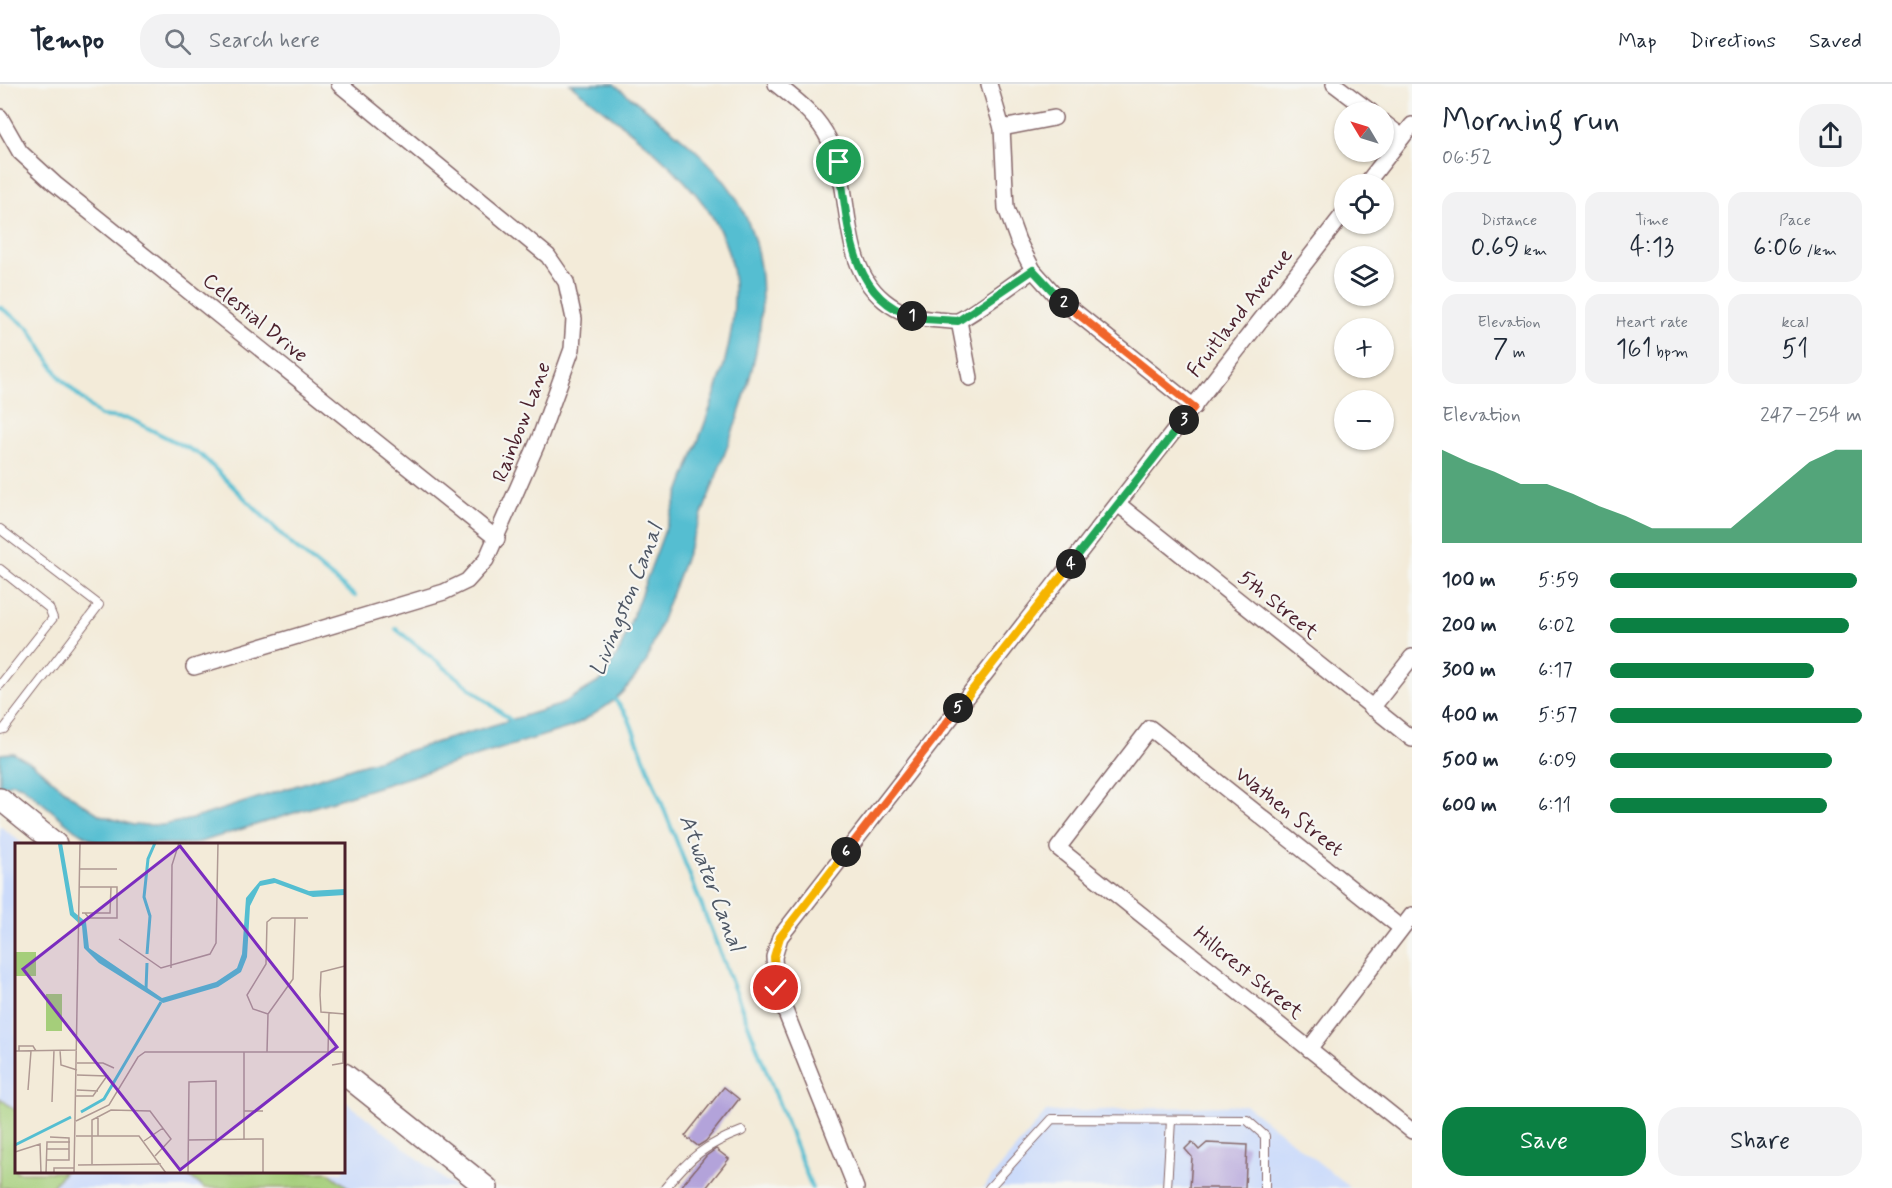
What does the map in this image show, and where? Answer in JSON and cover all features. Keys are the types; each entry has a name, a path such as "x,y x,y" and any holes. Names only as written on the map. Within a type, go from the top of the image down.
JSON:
{"main road":[{"path":"0,799 55,843"},
{"path":"345,1075 487,1188"}],"street":[{"name":"Rainbow Lane","path":"194,667 444,592 467,581 486,560 497,539 540,437 572,349 574,319 566,282 549,256 339,84"},
{"path":"776,84 808,111 828,137 839,162 854,251 864,280 877,297 908,315 925,319 958,321 1033,270"},
{"path":"989,84 1002,128 1006,208 1018,241 1033,270 1058,298 1194,407"},
{"path":"1334,84 1358,102"},
{"name":"Celestial Drive","path":"0,117 20,152 55,184 497,539"},
{"path":"1002,128 1054,118"},
{"path":"1374,174 1407,131"},
{"name":"Fruitland Avenue","path":"856,1188 776,988 774,957 780,937 1334,226"},
{"path":"958,321 970,378"},
{"name":"5th Street","path":"1118,504 1412,739"},
{"path":"1372,708 1412,657"},
{"name":"Hillcrest Street","path":"1150,729 1058,848 1412,1131"},
{"name":"Wathen Street","path":"1150,729 1401,928"},
{"path":"1309,1049 1412,915"}],"lane":[{"path":"0,529 99,604 0,730"},
{"path":"0,569 49,608 53,618 0,686"},
{"path":"989,1188 1052,1119 1247,1120 1265,1136 1266,1188"},
{"path":"1167,1188 1171,1120"},
{"path":"665,1188 684,1163 711,1143 742,1131"}],"shaded area":[{"path":"0,826 22,843 15,843 15,1173 345,1173 345,1101 455,1188 0,1188"},
{"path":"1246,1105 1351,1188 983,1188 1046,1112"}],"green space":[{"path":"0,1098 15,1110 15,1173 63,1173 51,1188 0,1188"},
{"path":"192,1173 329,1173 349,1188 204,1188 189,1176"}],"water":[{"path":"570,84 614,84 665,124 715,170 739,203 754,240 761,277 761,315 756,353 734,429 646,663 629,685 605,707 571,727 197,843 98,843 75,830 22,786 12,783 0,787 0,754 13,753 33,764 74,798 100,815 133,825 163,825 192,819 560,705 602,680 620,650 712,404 726,357 734,310 732,266 723,237 708,210 678,174 625,127"}],"building":[{"path":"724,1087 739,1099 706,1141 698,1146 685,1136"},
{"path":"1192,1142 1199,1150 1207,1143 1247,1145 1245,1188 1190,1188 1192,1157 1185,1149"},
{"path":"716,1149 729,1159 706,1188 680,1188 706,1156"}],"waterway":[{"path":"0,307 29,328 60,378 100,416 130,419 201,455 291,544 355,596"},
{"path":"396,629 513,722"},
{"name":"Atwater Canal","path":"613,697 628,717 812,1188"}],"route":[{"path":"776,988 774,957 780,937 1194,407 1058,298 1033,270 958,321 925,319 900,312 877,297 864,280 854,251 839,162"}],"water label":[{"name":"Livingston Canal","path":"627,600"}]}
